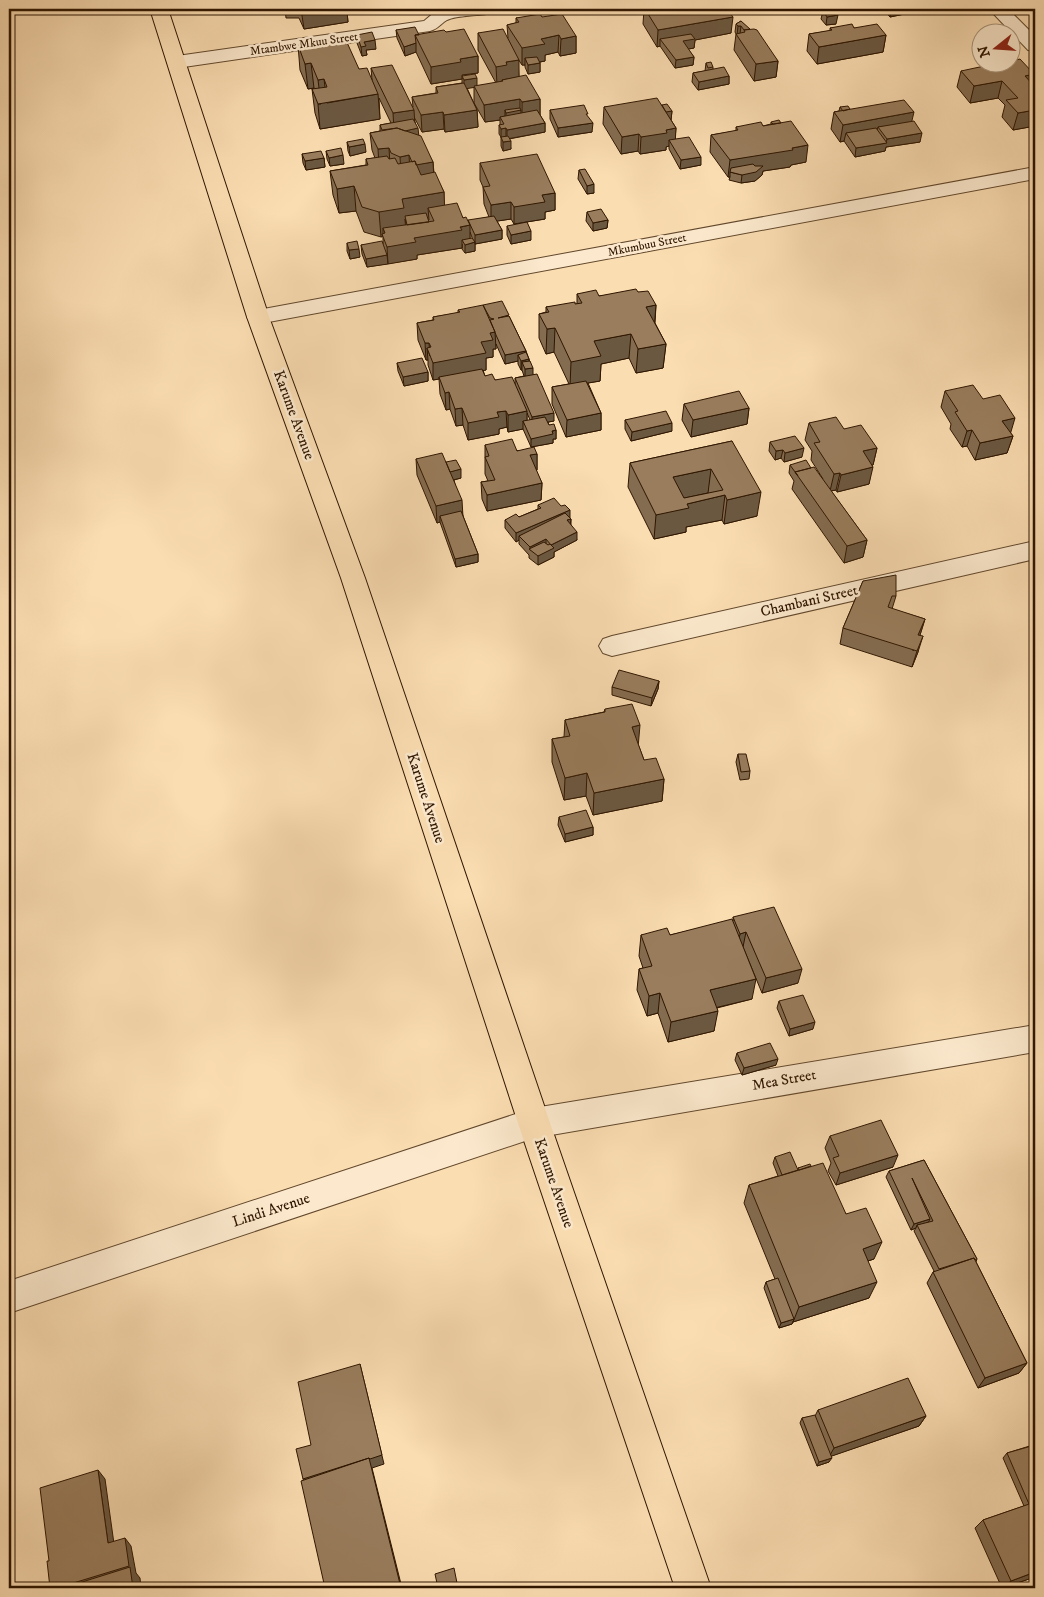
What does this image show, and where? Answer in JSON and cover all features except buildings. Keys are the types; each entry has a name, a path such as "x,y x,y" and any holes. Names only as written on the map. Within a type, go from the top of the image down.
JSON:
{"main road":[{"name":"Karume Avenue","path":"159,9 258,317 353,578 534,1123 693,1588"}],"street":[{"name":"Mtambwe Mkuu Street","path":"177,62 430,26 444,12 486,9"},
{"path":"998,9 1035,46"},
{"name":"Mkumbuu Street","path":"258,317 1035,173"},
{"name":"Chambani Street","path":"612,646 1035,550"},
{"name":"Mea Street","path":"534,1123 1035,1038"},
{"name":"Lindi Avenue","path":"9,1297 534,1123"}]}
